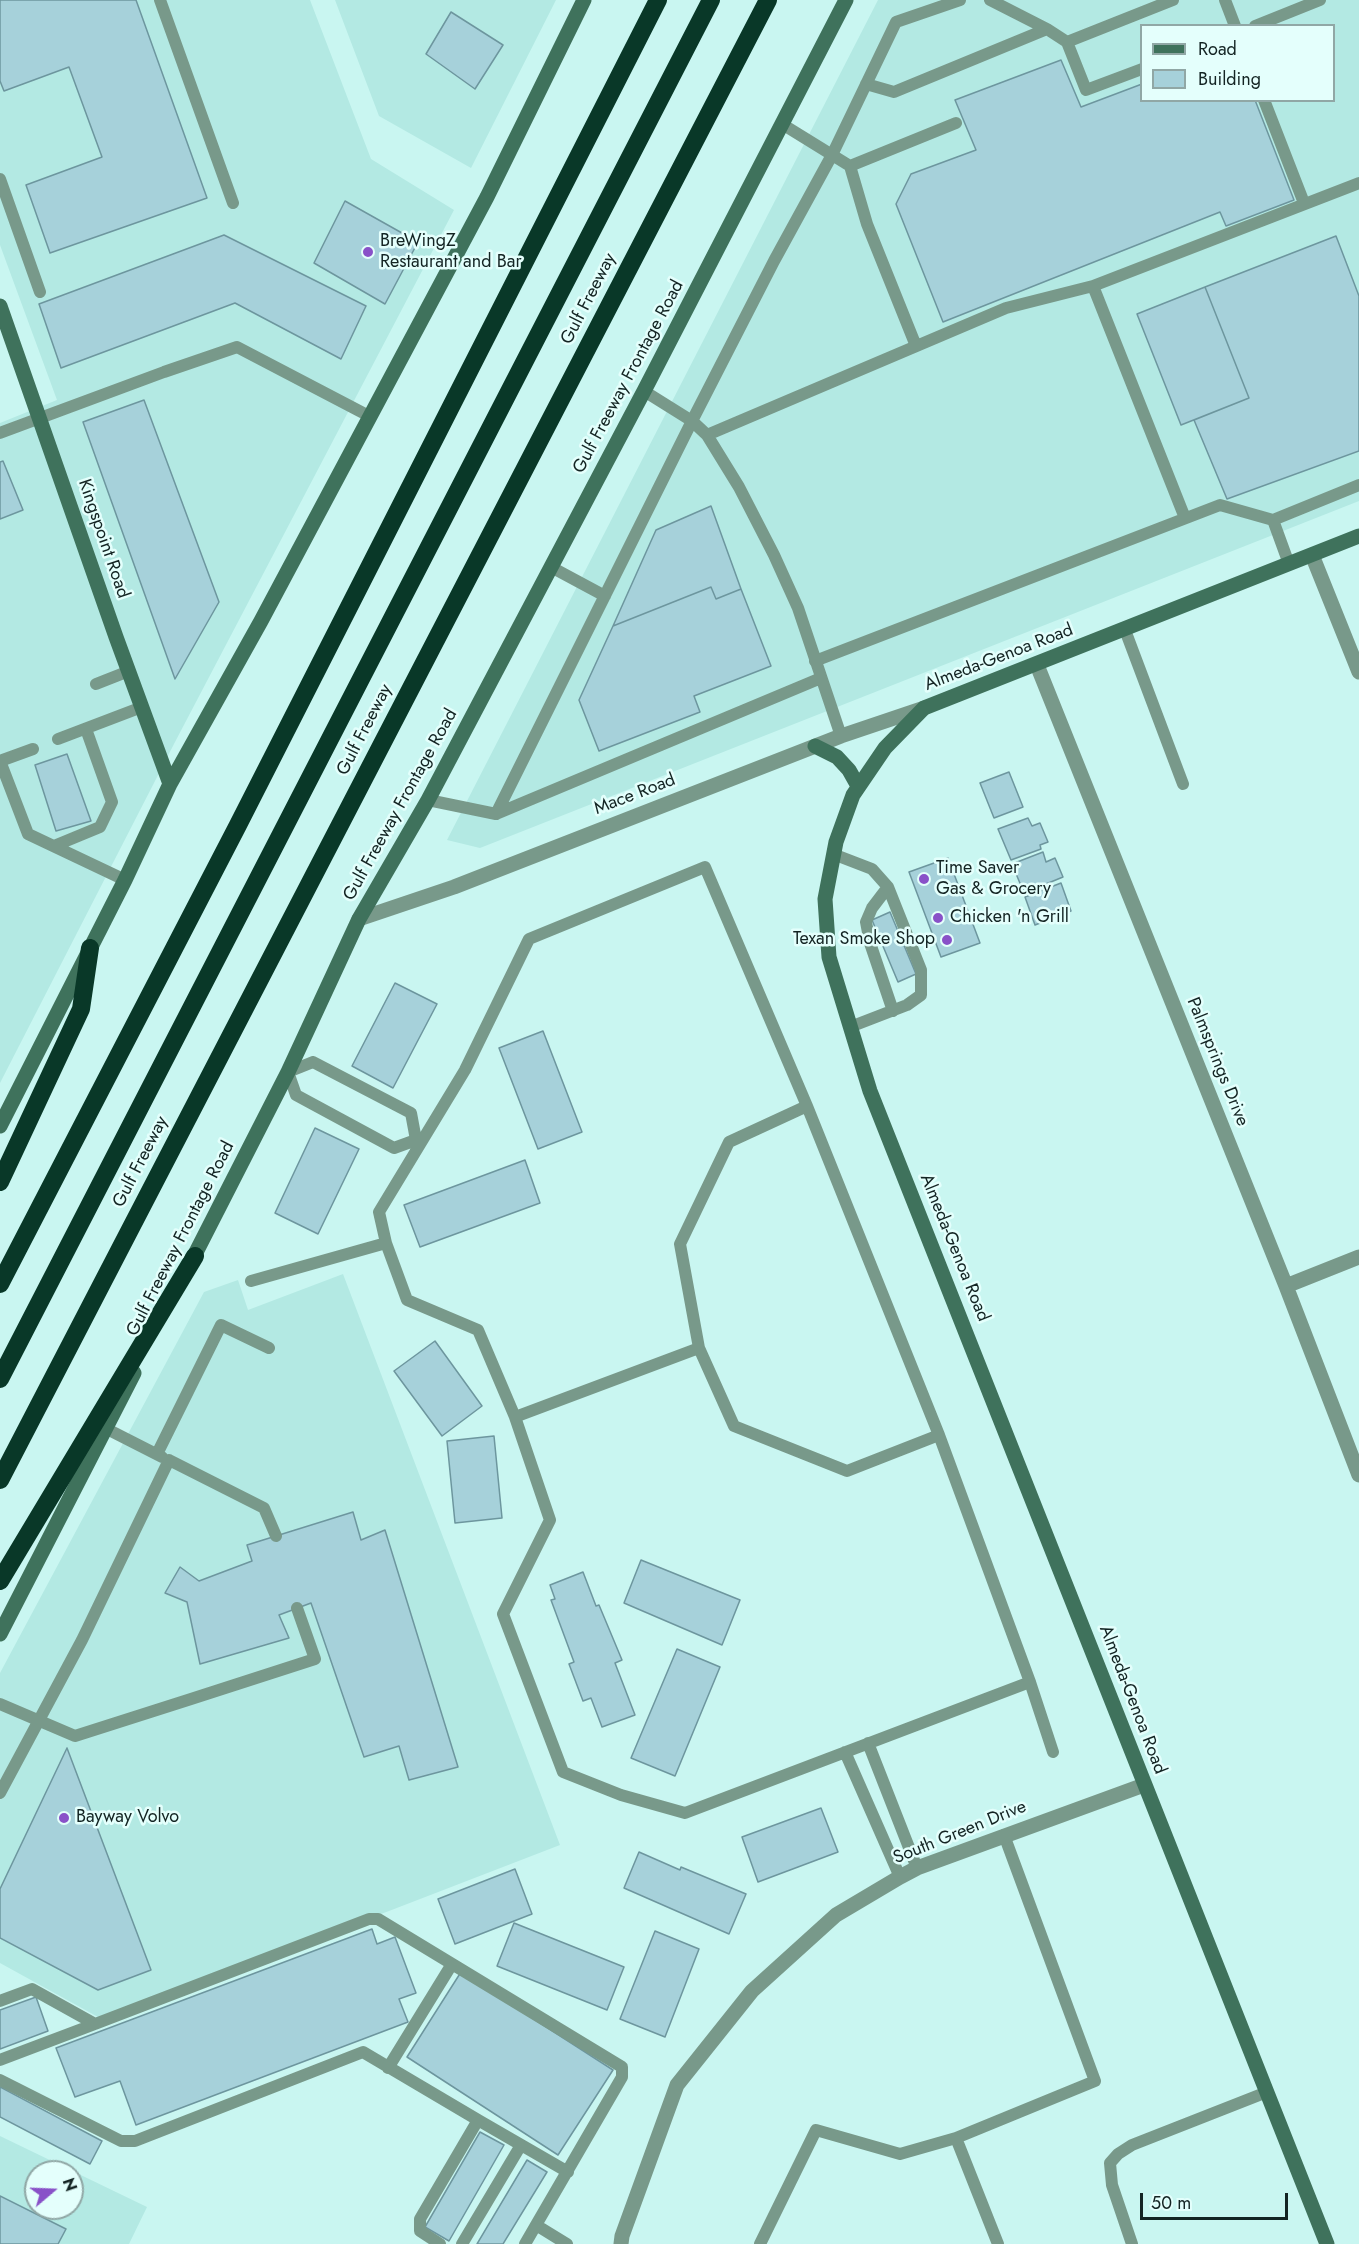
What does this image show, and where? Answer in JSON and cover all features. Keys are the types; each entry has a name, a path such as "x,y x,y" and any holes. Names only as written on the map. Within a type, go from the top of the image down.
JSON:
{"highway":[{"path":"0,1284 242,817 658,0"},
{"name":"Gulf Freeway","path":"0,1379 711,0"},
{"name":"Gulf Freeway","path":"0,1480 768,0"},
{"path":"0,1182 81,1009 90,948"},
{"path":"0,1581 195,1256"}],"main road":[{"path":"0,1126 125,880 170,784 261,621 487,197 584,0"},
{"name":"Gulf Freeway Frontage Road","path":"0,1634 288,1072 359,919 428,800 644,391 846,0"},
{"name":"Kingspoint Road","path":"0,306 170,784"},
{"name":"Almeda-Genoa Road","path":"1327,2244 870,1091 829,957 825,899 836,842 853,795 885,748 924,708 1359,536"},
{"path":"815,746 837,757 849,770 858,786"}],"street":[{"path":"1312,555 1359,672"},
{"name":"Palmsprings Drive","path":"1037,665 1286,1286 1359,1475"},
{"name":"Mace Road","path":"359,919 454,887 841,736 924,708"},
{"path":"1286,1286 1359,1257"},
{"name":"South Green Drive","path":"621,2244 677,2085 752,1991 836,1915 917,1868 1144,1785"}],"lane":[{"path":"160,0 233,203"},
{"path":"496,814 692,421 774,261 832,155 896,21 960,0"},
{"path":"990,0 1047,29 1067,42 1086,90 1140,70"},
{"path":"1067,42 1173,0"},
{"path":"1224,0 1233,24"},
{"path":"1260,24 1320,0"},
{"path":"866,84 894,92 1047,29"},
{"path":"1265,102 1304,203"},
{"path":"850,166 956,123"},
{"path":"782,124 850,166 867,224 916,346"},
{"path":"0,178 40,292"},
{"path":"707,435 1006,308 1093,286 1356,184 1359,198"},
{"path":"1093,286 1185,518"},
{"path":"0,433 237,347 369,416"},
{"path":"644,391 692,421 707,435 740,487 798,608 841,736"},
{"path":"815,661 1220,505 1273,520 1359,485"},
{"path":"1273,520 1288,564"},
{"path":"551,567 605,596"},
{"path":"1125,630 1183,784"},
{"path":"96,684 129,671"},
{"path":"428,800 496,814 821,678"},
{"path":"58,739 142,707"},
{"path":"54,846 100,827 112,802 86,729"},
{"path":"33,749 0,761 28,834 125,880"},
{"path":"833,854 872,869 888,887 921,970 921,994 908,1005 850,1027"},
{"path":"1029,1682 685,1813 621,1795 563,1772 502,1614 550,1520 515,1417 478,1330 407,1300 386,1243 380,1212 419,1141 465,1070 529,939 705,867 807,1106 939,1435 1029,1682 1053,1752"},
{"path":"888,887 872,908 866,922 870,943 893,1011"},
{"path":"313,1062 363,1087 411,1113 419,1141 394,1148 380,1141 296,1095 288,1072 313,1062"},
{"path":"807,1106 729,1142 680,1244 699,1347 734,1426 847,1471 939,1435"},
{"path":"251,1281 386,1243"},
{"path":"0,1793 82,1640 221,1325 269,1348"},
{"path":"515,1417 699,1347"},
{"path":"105,1428 264,1508 276,1536"},
{"path":"0,1704 75,1736 315,1659 297,1608"},
{"path":"868,1743 917,1868"},
{"path":"845,1752 900,1877"},
{"path":"760,2244 816,2130 900,2154 956,2138 1095,2081 1004,1835"},
{"path":"0,2060 369,1919 378,1919 622,2067 622,2077 525,2244"},
{"path":"388,2067 452,1964"},
{"path":"0,2001 32,1989 95,2024"},
{"path":"0,2080 121,2141 135,2141 363,2052 567,2172"},
{"path":"1132,2244 1112,2185 1110,2163 1118,2154 1132,2145 1267,2092"},
{"path":"440,2244 420,2231 420,2219 478,2120"},
{"path":"956,2138 998,2244"},
{"path":"462,2244 521,2145"},
{"path":"536,2225 567,2244"}],"shaded area":[{"path":"0,0 310,0 371,159 454,210 175,742 0,1083 0,423 57,400 0,245"},
{"path":"335,0 556,0 471,168 379,116"},
{"path":"878,0 1359,0 1359,501 480,848 447,840"},
{"path":"343,1274 560,1845 389,1911 98,2017 0,1963 0,1673 204,1292 238,1280 248,1310"},
{"path":"0,2136 50,2160 24,2160 24,2220 84,2220 84,2177 147,2207 129,2244 0,2244"}],"building":[{"path":"0,0 136,0 207,198 50,253 26,185 102,157 69,67 4,91 0,81"},
{"path":"451,12 503,45 475,89 426,54"},
{"path":"1061,60 1081,107 1140,85 1140,102 1256,102 1294,200 1226,226 1220,212 943,322 896,204 911,174 976,150 955,100"},
{"path":"345,201 418,242 385,304 314,263"},
{"path":"224,235 366,306 341,359 235,303 61,368 39,304"},
{"path":"1336,236 1359,296 1359,451 1227,499 1194,420 1249,398 1205,287"},
{"path":"1205,287 1249,398 1181,425 1137,314"},
{"path":"144,400 219,602 175,679 83,422"},
{"path":"3,461 23,510 0,519 0,462"},
{"path":"711,506 741,589 716,599 711,587 613,626 656,530"},
{"path":"711,587 716,599 741,589 771,666 694,696 700,712 599,751 579,700 613,626"},
{"path":"67,754 91,821 56,831 35,765"},
{"path":"1009,772 1023,807 994,818 980,783"},
{"path":"1028,818 1032,826 1040,823 1048,842 1040,845 1041,849 1011,860 998,829"},
{"path":"1043,852 1046,862 1055,858 1063,877 1024,893 1012,864"},
{"path":"948,858 980,943 941,957 909,872"},
{"path":"1061,883 1071,911 1035,925 1025,897"},
{"path":"890,912 916,974 898,982 872,920"},
{"path":"395,983 437,1004 393,1088 352,1066"},
{"path":"543,1031 582,1132 538,1149 499,1048"},
{"path":"315,1128 359,1149 318,1234 275,1213"},
{"path":"525,1160 540,1203 420,1247 404,1205"},
{"path":"435,1341 482,1406 442,1436 394,1371"},
{"path":"494,1436 502,1518 455,1523 447,1441"},
{"path":"353,1512 361,1540 385,1530 458,1767 409,1780 399,1746 364,1757 311,1603 279,1615 289,1638 200,1664 187,1602 165,1593 180,1567 199,1581 252,1561 247,1545"},
{"path":"641,1560 740,1600 722,1645 624,1603"},
{"path":"583,1572 596,1606 599,1605 622,1660 615,1663 635,1715 602,1727 591,1698 583,1701 569,1664 574,1662 551,1600 555,1599 550,1585"},
{"path":"677,1649 720,1667 675,1776 631,1758"},
{"name":"Bayway Volvo","path":"67,1748 151,1970 98,1990 0,1938 0,1889"},
{"path":"821,1808 838,1852 758,1882 742,1837"},
{"path":"639,1852 746,1894 729,1934 624,1888"},
{"path":"515,1869 532,1914 455,1944 438,1899"},
{"path":"514,1923 624,1967 607,2010 497,1966"},
{"path":"372,1929 377,1944 395,1937 416,1993 399,1999 408,2022 136,2125 120,2081 75,2097 56,2048"},
{"path":"655,1931 699,1949 665,2037 620,2019"},
{"path":"461,1972 613,2070 558,2155 407,2057"},
{"path":"36,1997 48,2031 0,2049 0,2010"},
{"path":"0,2087 102,2141 90,2164 0,2117"},
{"path":"480,2132 504,2145 449,2241 425,2227"},
{"path":"527,2160 547,2172 503,2244 477,2244"},
{"path":"0,2196 24,2208 24,2220 48,2220 66,2229 58,2244 0,2244"}],"place":[{"name":"BreWingZ Restaurant and Bar","path":"368,252"},
{"name":"Time Saver Gas & Grocery","path":"924,879"},
{"name":"Chicken 'n Grill","path":"938,918"},
{"name":"Texan Smoke Shop","path":"947,940"},
{"name":"Bayway Volvo","path":"64,1818"}]}
